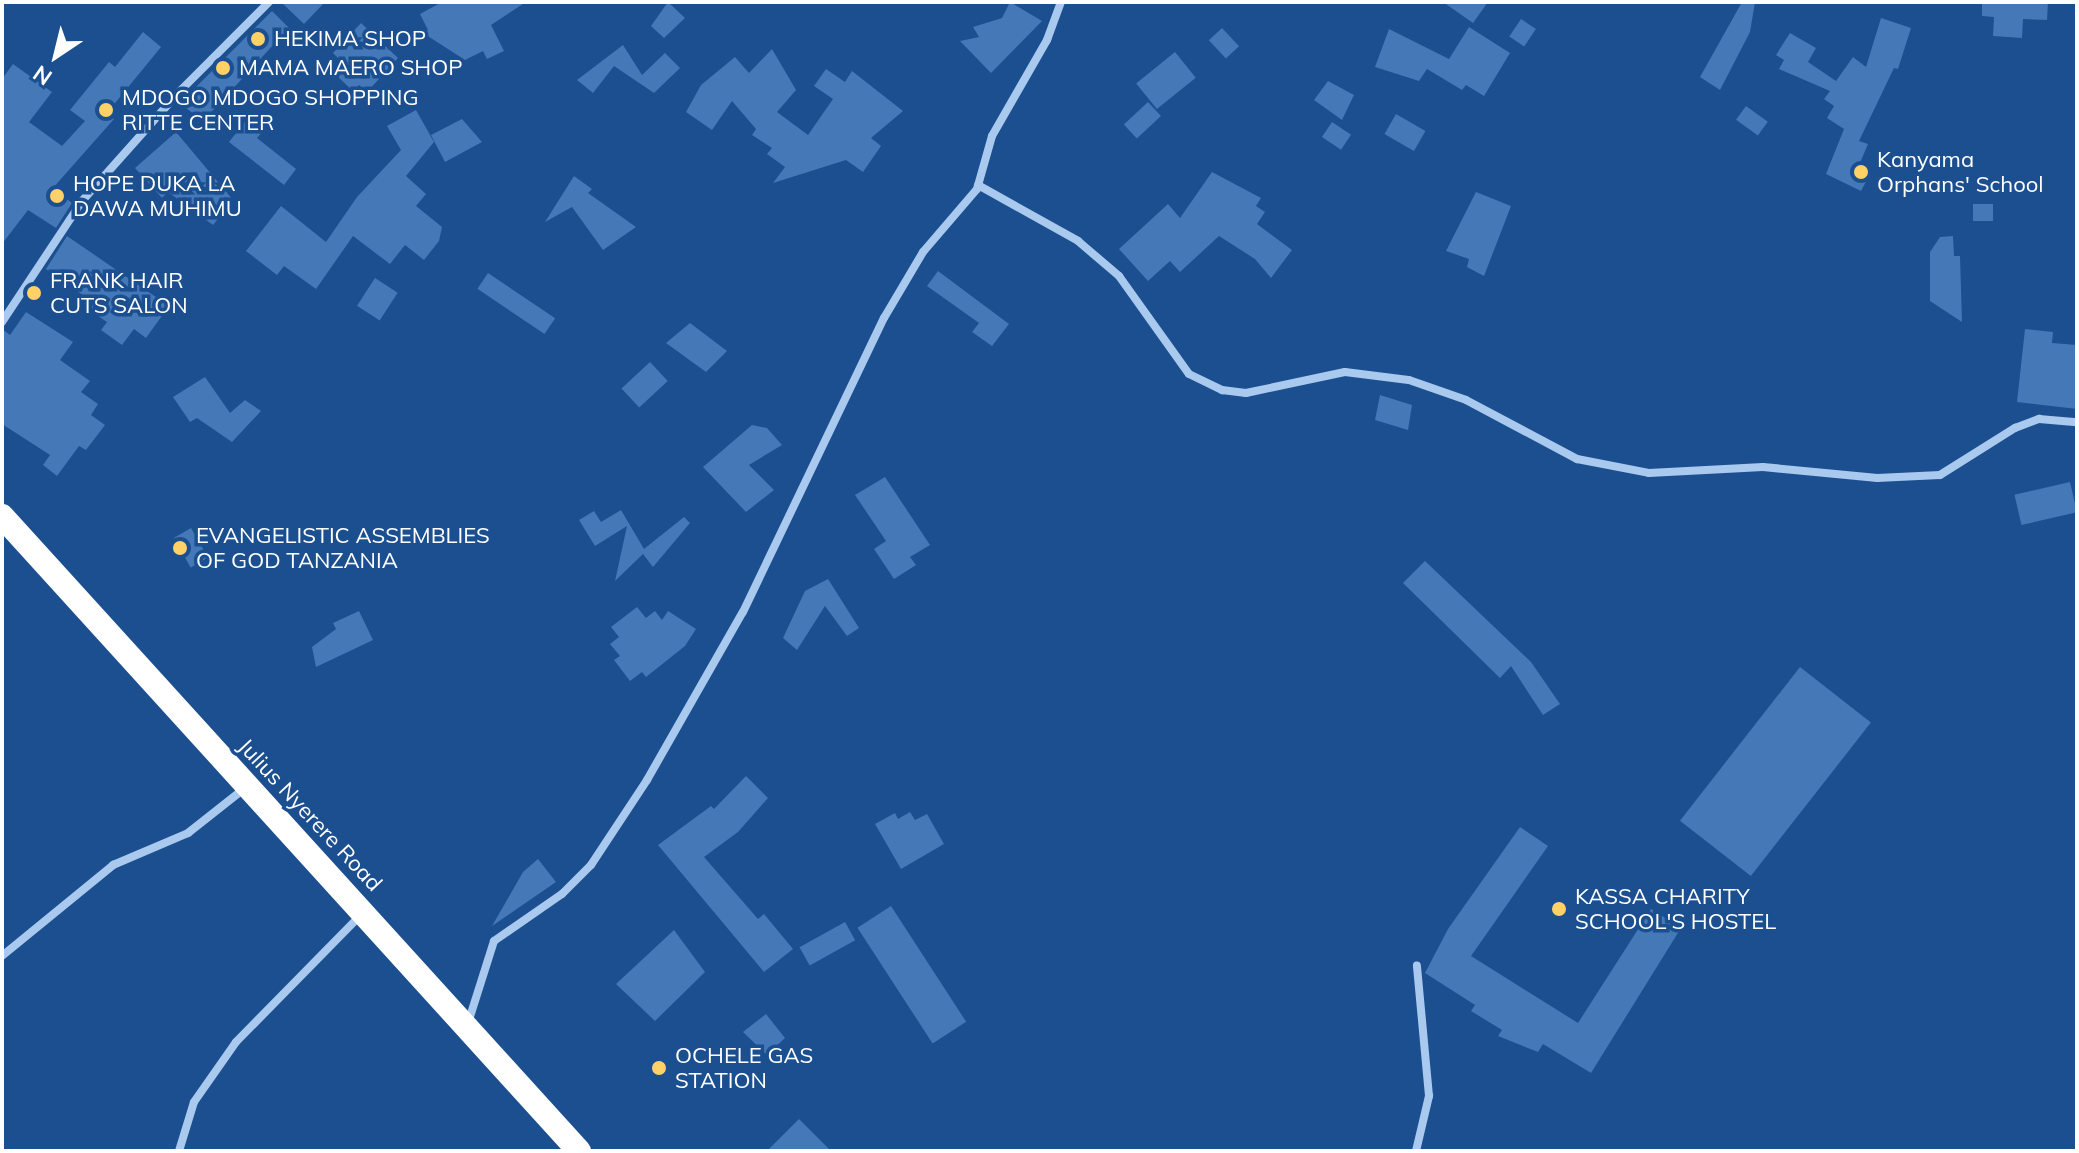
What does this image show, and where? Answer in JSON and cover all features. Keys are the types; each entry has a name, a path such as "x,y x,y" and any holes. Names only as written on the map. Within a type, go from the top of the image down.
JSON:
{"highway":[{"name":"Julius Nyerere Road","path":"2,516 246,787 365,911 579,1151"}],"street":[{"path":"2,322 82,201 180,91 269,2"},
{"path":"466,1026 478,1004 484,962 494,941 562,894 591,865 633,805 743,612 884,318 923,252 978,185 992,136 1047,40 1061,2"},
{"path":"978,185 1078,241 1119,276 1189,374 1222,390 1246,393 1345,372 1409,380 1466,400 1577,459 1649,473 1763,467 1877,478 1940,475 2015,428 2039,419 2077,422"},
{"path":"2,956 113,865 188,833 246,787"},
{"path":"179,1151 194,1102 236,1042 365,911"},
{"path":"1416,1151 1429,1096 1417,966"}],"building":[{"path":"281,2 325,2 304,24"},
{"path":"442,2 526,2 491,25 504,51 487,59 483,51 465,60 423,33 428,30 420,14"},
{"path":"668,2 685,18 664,38 651,26"},
{"path":"1010,2 1042,21 991,73 960,41 979,37 973,27 1002,18"},
{"path":"1443,2 1488,2 1473,23"},
{"path":"1742,2 1755,2 1750,32 1720,90 1700,77"},
{"path":"1982,2 2048,2 2047,20 2023,19 2022,38 1993,36 1994,17 1982,16"},
{"path":"272,11 289,28 203,121 182,105 187,96"},
{"path":"1881,18 1911,28 1898,69 1894,68 1859,141 1868,144 1857,170 1869,176 1861,191 1826,174 1844,129 1827,118 1834,106 1824,99 1830,91 1779,69 1784,60 1776,55 1790,33 1816,48 1808,62 1836,81 1853,57 1866,67"},
{"path":"1521,19 1536,29 1524,46 1509,36"},
{"path":"361,23 398,58 367,92 359,85 353,91 337,76 346,66 333,53"},
{"path":"1469,27 1510,53 1484,96 1466,85 1462,90 1427,69 1419,81 1375,67 1389,29 1449,59"},
{"path":"1222,28 1239,46 1226,59 1209,40"},
{"path":"143,32 161,47 107,113 114,119 53,188 72,203 56,228 28,210 2,244 2,79 13,64 52,92 29,122 62,146 85,121 70,110 109,62 115,67"},
{"path":"623,45 642,75 665,53 680,68 654,93 614,66 593,93 577,80"},
{"path":"772,49 796,90 777,112 808,135 833,99 814,86 826,69 845,82 852,71 903,111 871,138 881,146 863,172 846,160 773,183 785,167 767,154 772,148 752,135 756,129 732,101 712,130 686,112 701,85 735,57 749,73"},
{"path":"1175,52 1196,78 1157,109 1136,83"},
{"path":"1328,81 1354,95 1342,120 1314,100"},
{"path":"1148,102 1161,116 1137,138 1124,125"},
{"path":"1746,106 1768,122 1758,136 1736,120"},
{"path":"416,110 434,142 406,176 426,194 416,206 442,227 439,241 424,260 405,245 390,264 353,236 316,289 284,266 277,275 246,251 281,206 326,242 357,197 401,150 387,126"},
{"path":"1396,114 1425,131 1414,151 1384,134"},
{"path":"248,118 264,130 257,138 296,169 284,185 229,142"},
{"path":"462,119 482,142 445,162 431,135"},
{"path":"1332,122 1351,135 1341,150 1322,137"},
{"path":"176,132 233,200 213,225 168,192 162,198 135,168"},
{"path":"1212,172 1261,198 1256,206 1265,212 1257,224 1292,250 1271,278 1255,259 1219,236 1180,272 1170,261 1148,281 1119,249 1168,204 1180,218"},
{"path":"574,176 592,189 588,193 636,227 603,250 572,207 545,222"},
{"path":"1476,192 1511,206 1484,276 1467,267 1469,259 1446,251"},
{"path":"1973,204 1993,204 1993,221 1973,221"},
{"path":"67,236 169,306 146,338 134,329 122,345 101,330 107,322 86,308 91,301 46,269"},
{"path":"1953,236 1954,256 1960,256 1962,322 1930,301 1930,252 1940,237"},
{"path":"938,271 1009,324 992,346 972,332 979,323 927,286"},
{"path":"488,273 555,318 545,334 477,289"},
{"path":"375,278 398,293 380,320 357,306"},
{"path":"26,312 73,342 60,360 90,381 81,392 98,404 91,415 105,425 86,450 79,446 57,476 43,465 50,455 2,424 2,329 10,335"},
{"path":"690,323 727,351 706,372 666,343"},
{"path":"2025,329 2053,332 2052,343 2077,345 2077,409 2017,402"},
{"path":"650,362 668,381 639,408 621,389"},
{"path":"205,377 230,413 245,400 261,411 232,442 197,418 190,422 173,397"},
{"path":"1380,395 1412,405 1408,430 1375,420"},
{"path":"752,425 767,428 782,445 749,465 774,490 746,512 703,467"},
{"path":"885,477 930,545 910,557 916,565 894,579 874,549 886,541 855,495"},
{"path":"2070,482 2077,512 2021,525 2014,495"},
{"path":"621,510 644,549 684,517 690,523 653,567 643,554 615,581 627,526 595,546 579,520 594,511 601,522"},
{"path":"191,528 208,557 191,567 174,538"},
{"path":"1425,561 1531,662 1560,704 1543,715 1511,666 1500,678 1403,583"},
{"path":"828,579 859,628 847,636 825,606 797,650 783,638 805,591"},
{"path":"637,607 646,618 655,611 662,620 668,611 696,629 685,646 646,677 642,672 630,681 614,660 620,656 610,644 619,637 611,627"},
{"path":"359,611 373,640 316,667 312,647 336,629 333,623"},
{"path":"1800,667 1871,722 1751,876 1680,821"},
{"path":"746,776 768,798 738,832 704,857 758,919 764,914 793,949 764,972 658,845 711,806 714,809"},
{"path":"910,812 915,820 927,814 944,844 901,869 875,824 895,813 898,819"},
{"path":"1520,827 1548,846 1471,956 1578,1023 1651,909 1681,928 1591,1073 1543,1044 1538,1052 1498,1036 1502,1030 1471,1011 1475,1005 1425,973 1448,929"},
{"path":"538,859 556,882 492,926 523,872"},
{"path":"891,906 966,1022 933,1044 857,928"},
{"path":"845,922 855,940 810,966 800,947"},
{"path":"674,930 705,972 655,1021 616,984"},
{"path":"766,1014 785,1038 767,1055 743,1032"},
{"path":"799,1119 831,1151 767,1151"}],"place":[{"name":"HEKIMA SHOP","path":"258,39"},
{"name":"MAMA MAERO SHOP","path":"223,68"},
{"name":"MDOGO MDOGO SHOPPING RITTE CENTER","path":"106,110"},
{"name":"Kanyama Orphans' School","path":"1861,172"},
{"name":"HOPE DUKA LA DAWA MUHIMU","path":"57,196"},
{"name":"FRANK HAIR CUTS SALON","path":"34,293"},
{"name":"EVANGELISTIC ASSEMBLIES OF GOD TANZANIA","path":"180,548"},
{"name":"KASSA CHARITY SCHOOL'S HOSTEL","path":"1559,909"},
{"name":"OCHELE GAS STATION","path":"659,1068"}]}
